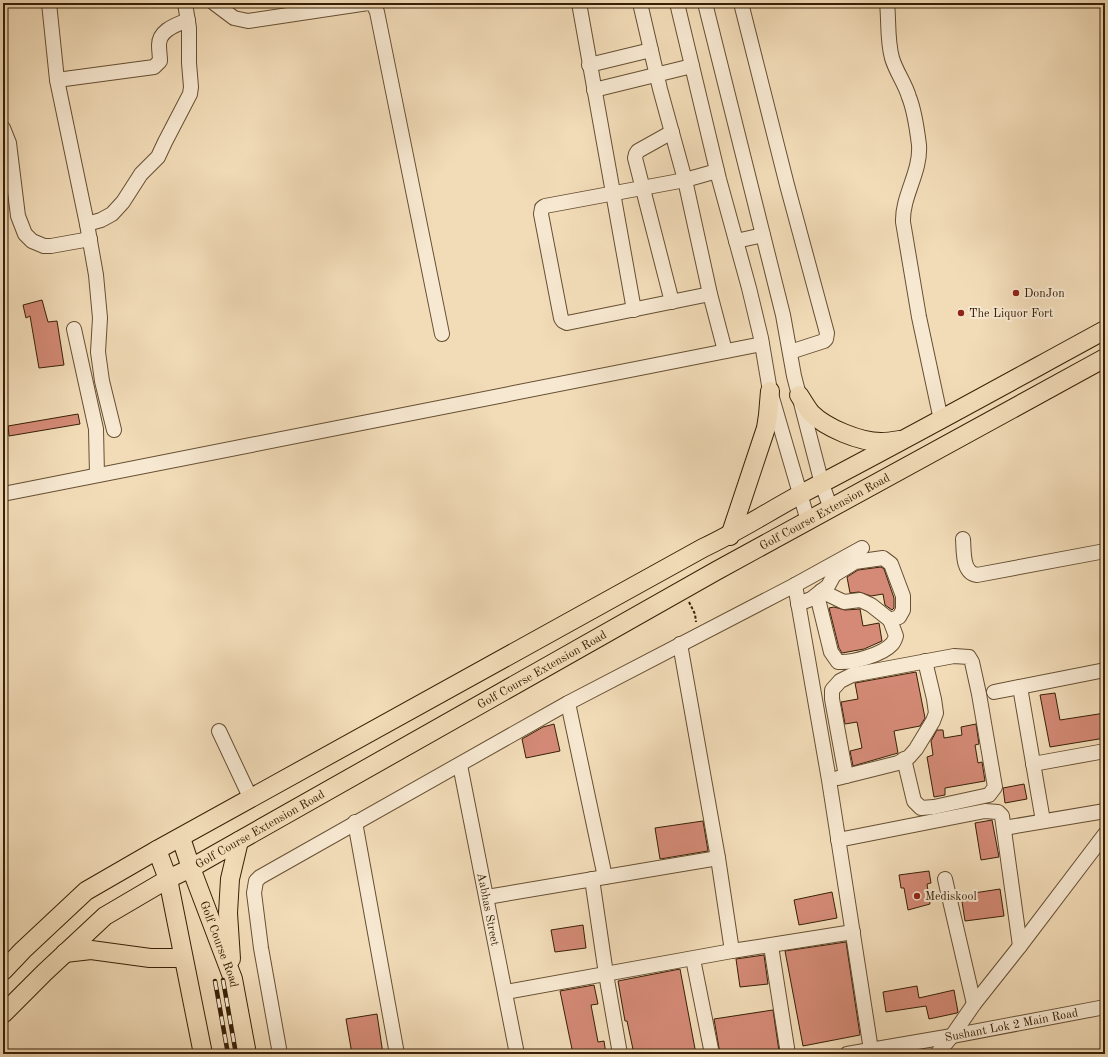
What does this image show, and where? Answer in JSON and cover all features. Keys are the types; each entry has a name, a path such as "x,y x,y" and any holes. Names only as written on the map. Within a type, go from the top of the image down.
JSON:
{"main road":[{"name":"Golf Course Extension Road","path":"3,971 23,950 86,891 157,850 696,552 730,536 800,495 1105,330"},
{"name":"Golf Course Extension Road","path":"3,1014 105,916 168,879 191,868 684,590 1105,358"},
{"path":"730,536 766,428 770,391"},
{"path":"799,395 811,412 826,424 844,433 865,440 881,442 904,440"},
{"name":"Golf Course Road","path":"181,838 233,979 247,1054"},
{"path":"233,979 228,914 230,879 239,841"},
{"path":"157,850 168,879 203,1054"},
{"path":"65,953 91,950 150,958 183,958"}],"street":[{"path":"48,3 57,80 96,275 100,310 98,352 102,381 114,430"},
{"path":"87,224 101,220 112,214 123,202 141,174 158,158 190,94 190,36 186,3"},
{"path":"214,3 234,18 248,21 368,3 374,5 377,12 442,334"},
{"path":"579,3 634,310"},
{"path":"640,3 725,351"},
{"path":"677,3 717,171 762,344 770,391 808,521"},
{"path":"705,3 763,235 799,395 822,484 831,509"},
{"path":"741,3 787,185 827,333 824,341 790,352"},
{"path":"887,3 890,52 896,69 910,97 919,146 917,168 904,207 903,222 919,317 941,420"},
{"path":"57,80 154,67 160,61 159,45 162,34 188,20"},
{"path":"590,65 651,50"},
{"path":"594,90 692,66"},
{"path":"3,128 9,143 18,216 25,234 32,241 44,246 90,239"},
{"path":"672,132 638,151 636,154 636,164 672,302"},
{"path":"710,294 566,323 561,318 541,214 542,208 545,206 684,180 717,171"},
{"path":"736,241 763,235"},
{"path":"74,329 96,429 97,475"},
{"path":"3,494 762,344"},
{"path":"963,539 968,570 972,574 977,575 1105,551"},
{"path":"280,1054 261,948 254,893 254,886 260,877 568,703 795,585 862,548"},
{"path":"798,604 811,599 828,586 834,575 855,562 883,558 891,564 903,596 903,610 899,617 890,620"},
{"path":"795,585 829,780 853,932 877,1052"},
{"path":"819,593 844,602 860,600 871,605 890,620 896,636 893,643 882,652 846,663 838,662 831,652 819,593"},
{"path":"680,644 718,858 732,951"},
{"path":"846,776 832,690 840,681 852,675 925,661 954,656 969,657 972,662 979,694 995,787 989,795 934,807 921,808 914,801 904,759"},
{"path":"829,780 898,763 909,757 920,744 936,713 925,661"},
{"path":"994,692 1105,670"},
{"path":"1020,687 1043,821"},
{"path":"568,703 598,878 606,974 620,1054"},
{"path":"219,731 251,799"},
{"path":"1033,764 1105,751"},
{"name":"Aabhas Street","path":"460,765 506,992 517,1054"},
{"path":"838,840 985,811 998,812 1002,816 1004,828 1020,946"},
{"path":"1004,828 1105,811"},
{"path":"355,822 397,1054"},
{"path":"937,1054 1105,834"},
{"path":"487,897 718,858"},
{"path":"945,879 974,1004"},
{"path":"506,992 732,951 853,932"},
{"path":"771,946 788,1054"},
{"path":"693,959 712,1054"},
{"name":"Sushant Lok 2 Main Road","path":"847,1054 877,1052 894,1046 1105,1007"}],"path":[{"path":"684,590 695,614 697,635"}],"building":[{"path":"42,300 48,322 57,321 64,365 39,368 30,316 26,318 23,305"},
{"path":"78,414 80,424 9,436 8,426"},
{"path":"881,567 884,569 894,598 894,608 892,610 885,605 883,594 871,596 859,592 850,593 847,577 858,570"},
{"path":"834,607 845,610 860,609 863,626 879,623 882,641 864,649 842,653 839,648 829,608"},
{"path":"916,672 925,718 920,726 894,731 898,753 853,766 850,751 862,748 857,722 845,724 841,702 858,699 855,683"},
{"path":"1055,693 1060,720 1105,713 1105,738 1050,747 1040,695"},
{"path":"554,724 560,751 526,758 522,739 543,727"},
{"path":"976,724 979,744 975,745 978,763 982,762 985,781 945,788 945,795 934,797 927,757 933,755 931,741 937,730 943,730 944,738 962,735 961,727"},
{"path":"1024,784 1027,799 1005,803 1003,788"},
{"path":"992,820 999,857 981,860 975,823"},
{"path":"703,821 708,851 660,859 655,828"},
{"name":"Mediskool","path":"929,871 931,883 927,884 930,904 908,910 904,888 901,888 899,875"},
{"path":"1000,889 1004,916 965,921 961,895"},
{"path":"832,892 837,918 799,925 794,900"},
{"path":"583,925 586,948 555,952 551,930"},
{"path":"846,942 860,1035 803,1046 785,951"},
{"path":"764,955 768,984 740,987 736,959"},
{"path":"680,969 696,1054 634,1054 627,1021 625,1021 618,981"},
{"path":"594,985 598,1004 591,1005 598,1042 604,1041 606,1054 573,1054 560,991"},
{"path":"917,986 919,998 954,990 958,1012 929,1019 926,1006 886,1012 883,992"},
{"path":"773,1010 779,1051 763,1054 720,1054 714,1019"},
{"path":"377,1014 383,1054 352,1054 346,1019"}],"railway":[{"path":"223,980 236,1054"},
{"path":"215,981 228,1054"}],"place":[{"name":"DonJon","path":"1016,293"},
{"name":"The Liquor Fort","path":"961,313"},
{"name":"Mediskool","path":"917,896"}]}
